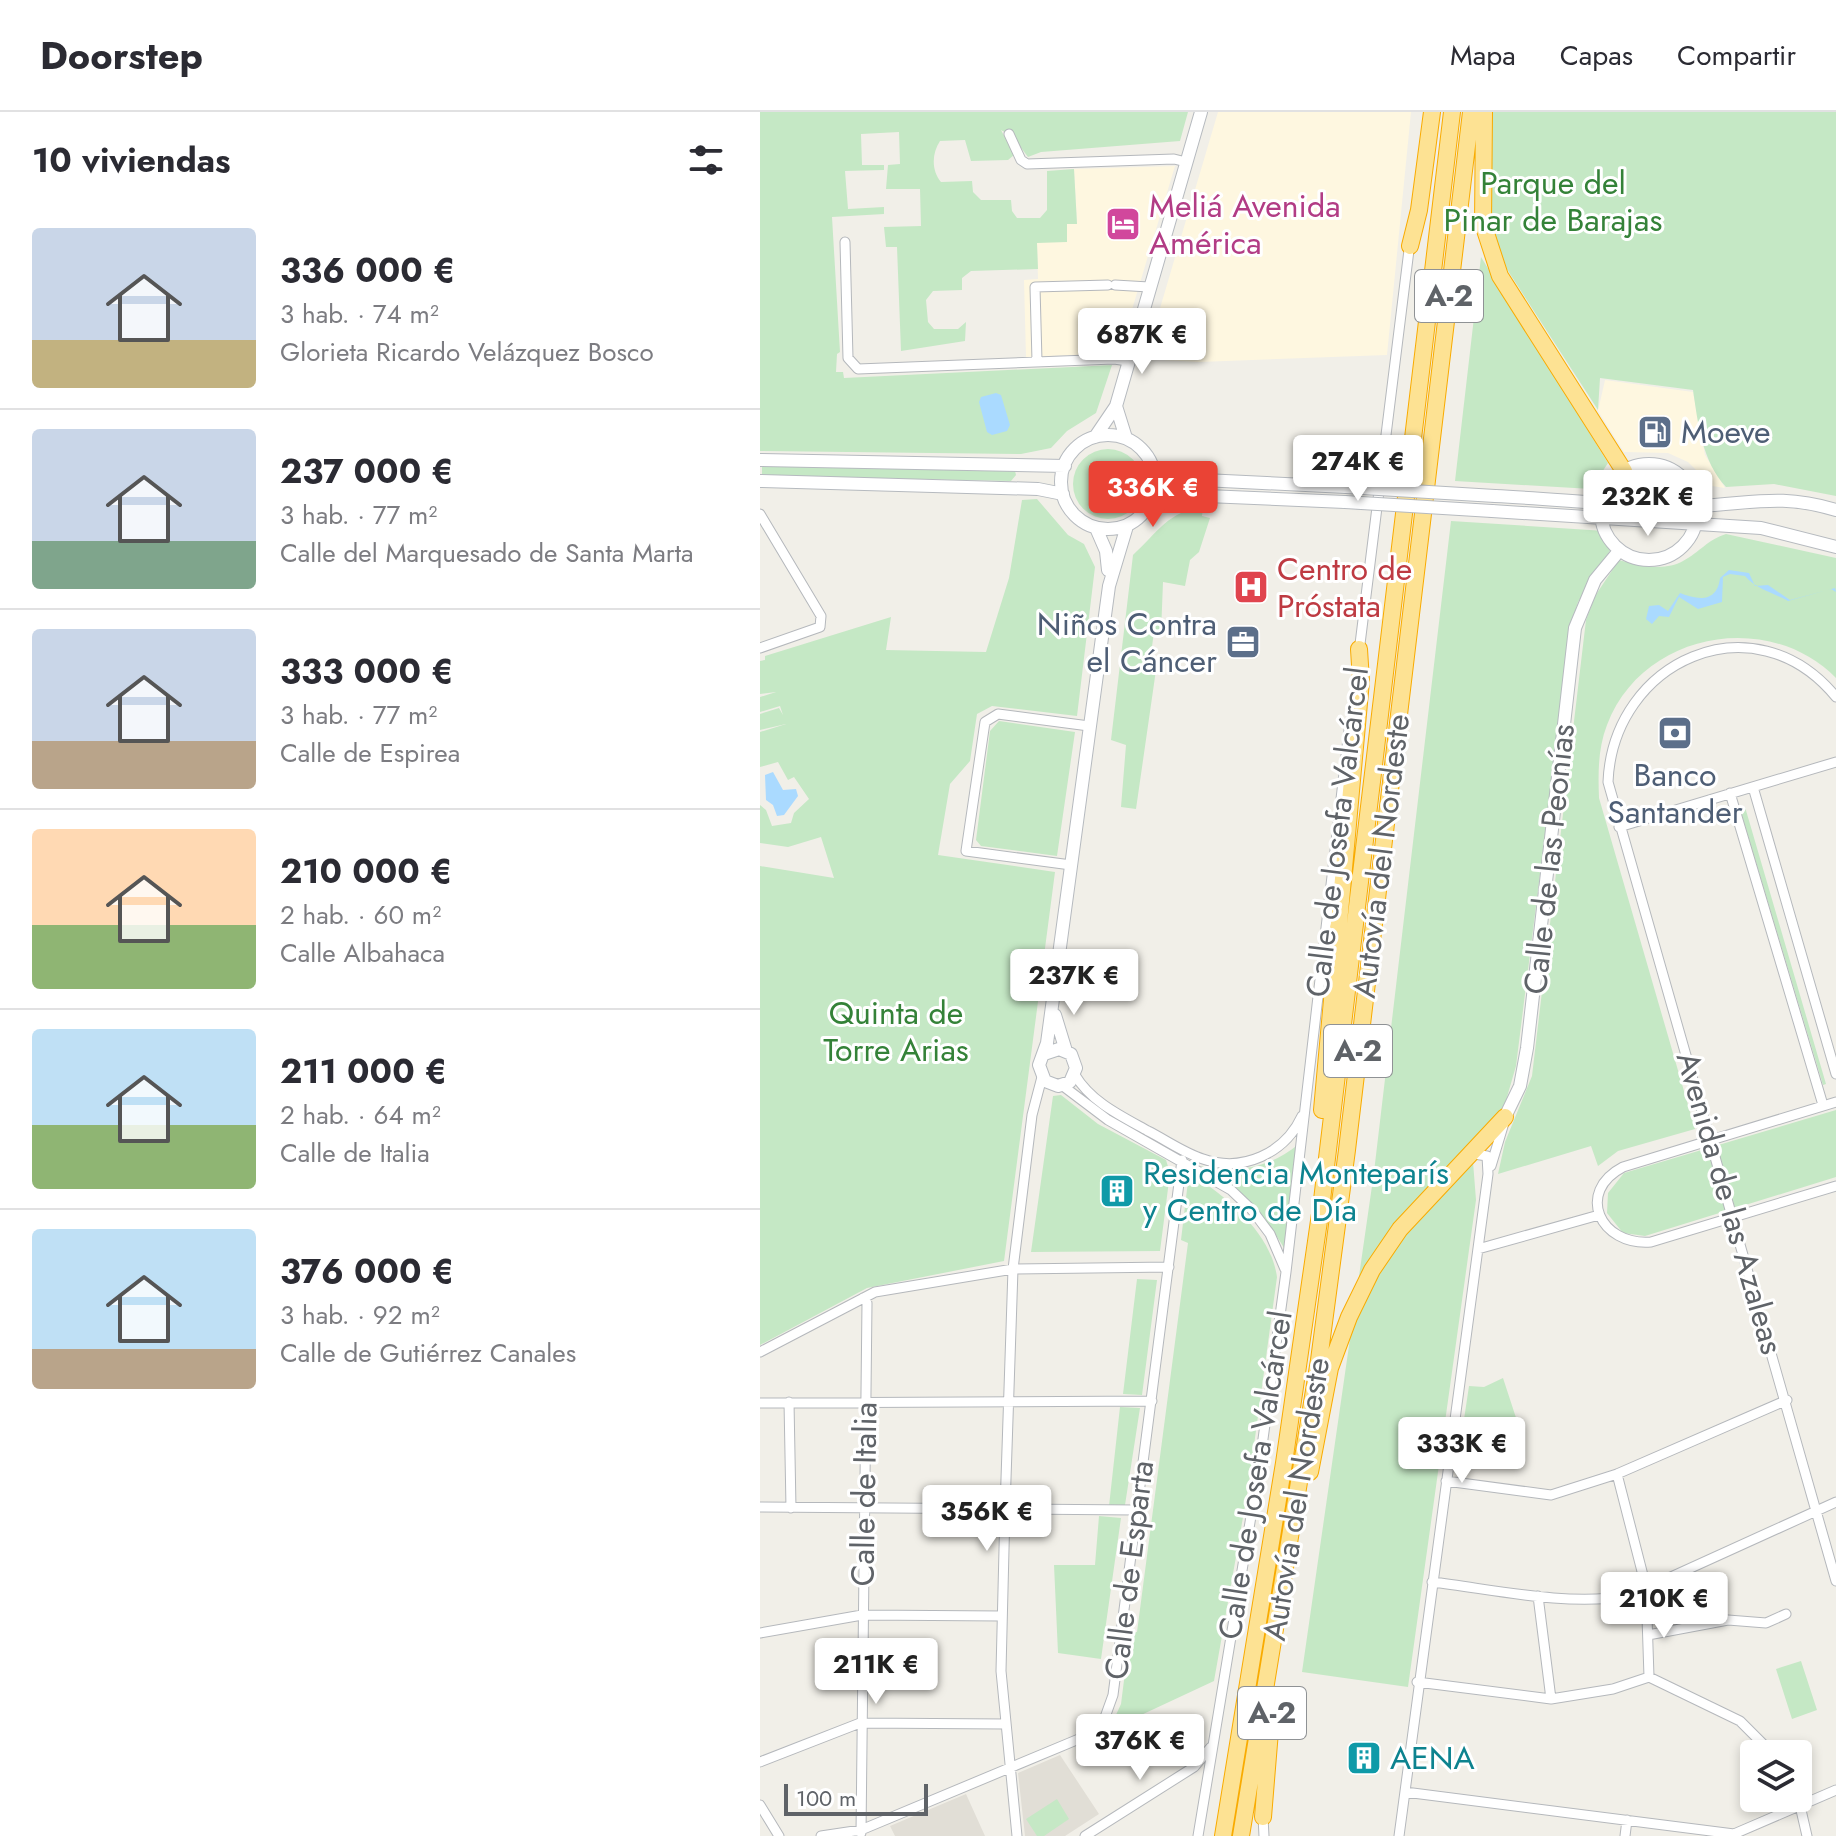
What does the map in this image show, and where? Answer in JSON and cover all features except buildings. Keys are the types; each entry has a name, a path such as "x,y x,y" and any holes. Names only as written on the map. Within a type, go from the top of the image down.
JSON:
{"highway":[{"path":"1410,246 1419,210 1432,112"},
{"name":"Autovía del Nordeste","path":"1223,1836 1284,1463 1322,1200 1452,112"},
{"name":"Autovía del Nordeste","path":"1241,1836 1319,1360 1347,1150 1471,112"},
{"path":"1484,112 1483,224 1500,276 1624,471"},
{"path":"1322,1200 1318,1158 1361,681 1359,649"},
{"path":"1283,1582 1316,1450 1330,1368 1349,1317 1372,1270 1400,1229 1474,1154 1505,1117"},
{"name":"A-2","path":"1263,1817 1279,1608"}],"main road":[{"path":"1095,437 1116,406 1201,112"},
{"path":"1116,406 1126,438"},
{"path":"1096,528 1127,526 1144,514 1151,502 1154,471 1144,451 1126,438 1095,437 1079,445 1065,466 1063,494 1075,515 1096,528 1106,551 1109,586"},
{"path":"760,460 1065,466"},
{"path":"1646,464 1671,469 1689,485 1697,506 1696,523 1685,544 1666,558 1634,559 1619,551 1604,530 1602,501 1607,489 1624,471 1646,464"},
{"path":"1154,471 1183,479 1697,506 1761,498 1815,504 1836,510"},
{"path":"760,481 1038,489 1063,494"},
{"path":"1151,502 1183,495 1696,523 1761,528 1836,547"},
{"path":"1054,992 1056,1021 1066,1051 1075,1061 1075,1075 1058,1086 1042,1077 1039,1065 1044,1054 1054,992 1109,586 1127,526"},
{"name":"Calle de las Peonías","path":"1505,1117 1520,1086 1527,1048 1575,628 1595,580 1619,551"},
{"path":"1044,1054 1054,1050 1066,1051"}],"street":[{"name":"Calle de Josefa Valcárcel","path":"1198,1836 1286,1272 1371,536 1410,246 1424,112"},
{"path":"1009,134 1021,160 1027,164 1174,159 1186,162"},
{"path":"845,242 848,358 858,369 1037,361 1128,361"},
{"path":"1037,361 1035,287 1149,287"},
{"path":"760,514 821,616 820,627 809,633 760,648"},
{"name":"Avenida de las Azaleas","path":"1836,697 1805,668 1764,651 1711,650 1671,667 1635,699 1613,743 1608,782 1787,1400 1836,1581"},
{"path":"1071,865 966,851 985,722 998,714 1089,726"},
{"path":"1619,827 1836,762"},
{"path":"1753,787 1836,1074"},
{"path":"1730,793 1823,1105"},
{"path":"1075,1075 1091,1094 1122,1117 1214,1162 1240,1163 1267,1154 1288,1138 1305,1110"},
{"path":"1017,1836 1006,1724 1002,1616 1005,1509 1013,1269 1035,1105 1042,1077"},
{"path":"1035,1105 1058,1086 1108,1120 1231,1190 1252,1210 1270,1234 1286,1272"},
{"path":"1836,1102 1612,1173 1600,1191 1599,1215 1609,1232 1637,1243 1836,1186"},
{"name":"Calle de las Peonías","path":"1399,1836 1417,1682 1488,1174 1505,1117"},
{"path":"1474,1154 1487,1156 1488,1174"},
{"name":"Calle de Esparta","path":"821,1836 861,1833 1086,1736 1104,1720 1110,1709 1182,1160"},
{"path":"1478,1249 1599,1215"},
{"path":"760,1352 875,1292 1013,1269 1169,1267"},
{"name":"Calle de Italia","path":"861,1833 867,1303 863,1298"},
{"path":"1446,1481 1551,1495 1617,1474 1787,1400"},
{"path":"760,1403 1152,1401"},
{"path":"789,1402 791,1508"},
{"path":"1617,1474 1646,1587 1649,1677"},
{"path":"1432,1582 1538,1596 1599,1600 1629,1596 1836,1502"},
{"path":"760,1507 1136,1510"},
{"path":"1538,1596 1551,1699"},
{"path":"1648,1635 1728,1620 1766,1623 1786,1614"},
{"path":"760,1633 862,1615 1002,1616"},
{"path":"1417,1682 1551,1699 1613,1689 1649,1677 1740,1721 1759,1740"},
{"path":"760,1762 860,1723 1006,1724"},
{"path":"1085,1836 1194,1767 1214,1745"},
{"path":"1812,1797 1836,1790"},
{"path":"1405,1792 1734,1835 1777,1812"},
{"path":"760,1805 779,1836"},
{"path":"1802,1812 1807,1836"},
{"path":"1263,1817 1264,1836"},
{"path":"1625,1836 1627,1820"}],"shaded area":[{"path":"1218,112 1411,112 1387,355 1199,362 1145,359"},
{"path":"1175,166 1119,353 1026,357 1024,280 1038,279 1037,243 1067,224 1077,223 1074,169"},
{"name":"Moeve","path":"1605,380 1693,392 1705,455 1725,488 1712,486 1688,462 1668,453 1624,452 1598,411"},
{"path":"1060,1755 1099,1814 1065,1836 1025,1836 1018,1773"},
{"path":"966,1794 985,1836 895,1836 890,1826"}],"green space":[{"path":"760,112 1188,112 1180,141 1041,152 1028,157 1013,137 1001,130 1014,155 1008,160 971,161 965,140 940,141 934,162 941,182 972,181 973,192 981,200 1011,200 1012,211 1017,218 1040,218 1047,210 1047,171 1074,169 1077,224 1067,224 1067,242 1037,243 1038,269 971,271 962,278 962,290 933,291 926,300 928,322 934,329 958,329 966,322 965,341 901,351 897,247 886,247 884,227 921,226 920,189 886,189 888,165 900,164 899,132 861,134 862,165 884,165 884,170 845,171 848,209 884,207 884,214 832,217 840,352 837,354 836,372 843,372 844,378 1112,365 1096,413 1067,431 1051,448 1021,454 760,451"},
{"name":"Parque del Pinar de Barajas","path":"1490,112 1836,112 1836,496 1774,484 1726,487 1706,454 1693,390 1600,378 1598,410 1499,257 1486,206"},
{"path":"1481,257 1608,463 1591,489 1455,481"},
{"path":"1115,449 1137,464 1143,484 1141,498 1133,509 1122,517 1101,519 1083,509 1075,498 1073,477 1083,459 1094,451"},
{"path":"762,465 1015,471 1016,475 1011,481 762,476"},
{"name":"Quinta de Torre Arias","path":"1037,499 1068,535 1084,544 1095,567 1077,716 992,706 977,714 970,761 950,784 938,855 1055,872 1004,1261 867,1288 760,1345 760,866 834,878 821,837 788,847 760,843 760,805 766,810 772,826 791,823 794,813 809,799 794,777 788,780 778,762 760,767 760,732 786,724 760,730 760,714 779,708 783,715 780,706 760,712 760,697 776,692 760,694 760,661 765,660 765,656 891,617 886,650 986,652 1009,578 1022,500"},
{"path":"1203,508 1202,516 1210,518 1199,552 1190,560 1185,586 1163,582 1161,633 1154,632 1150,661 1157,663 1136,809 1121,807 1126,745 1111,740 1133,555 1172,518"},
{"path":"1451,521 1605,531 1611,549 1578,602 1571,626 1516,1066 1505,1104 1472,1149 1476,1200 1408,1687 1302,1672 1374,1172"},
{"path":"1726,534 1836,558 1836,678 1808,656 1776,643 1743,638 1709,641 1677,651 1648,669 1624,693 1604,734 1599,761 1599,798 1695,1129 1618,1151 1598,1166 1591,1146 1498,1174 1505,1142 1532,1076 1586,620 1595,596 1619,560 1668,566 1689,558"},
{"path":"999,721 1075,732 1057,856 981,846 976,840 990,731"},
{"path":"1745,807 1826,1084 1823,1085 1740,809"},
{"path":"1061,1095 1098,1124 1166,1160 1170,1173 1160,1251 1031,1252 1053,1096"},
{"path":"1836,1110 1836,1177 1645,1236 1623,1233 1607,1213 1608,1193 1624,1173"},
{"path":"1299,1144 1284,1248 1267,1223 1247,1202 1200,1166 1227,1169 1252,1167 1276,1159"},
{"path":"1196,1177 1235,1207 1258,1233 1267,1246 1277,1277 1248,1489 1214,1681 1109,1730 1121,1704 1130,1633 1137,1632 1188,1243 1181,1240 1188,1181"},
{"path":"1137,1279 1157,1280 1142,1395 1123,1394"},
{"path":"1503,1378 1520,1430 1463,1426 1469,1386 1484,1387"},
{"path":"1120,1407 1140,1408 1125,1505 1109,1506"},
{"path":"1099,1516 1121,1518 1101,1659 1058,1653 1054,1565 1095,1565"},
{"path":"1801,1661 1817,1710 1792,1719 1776,1669"},
{"path":"1057,1799 1069,1819 1044,1836 1037,1836 1026,1819"}],"water":[{"path":"996,393 1001,395 1010,425 1007,431 992,435 987,432 979,402 981,397"},
{"path":"1729,570 1749,573 1754,584 1745,576 1730,574 1723,577 1722,602 1698,609 1679,597 1669,617 1659,616 1652,624 1646,619 1649,606 1659,605 1668,611 1680,593 1700,598 1711,596 1720,578"},
{"path":"1768,585 1790,600 1826,590 1788,601 1757,586"},
{"path":"773,772 783,790 796,789 798,796 784,815 777,816 773,805 766,800 765,775"}],"place":[{"name":"Meliá Avenida América","path":"1123,224"},
{"name":"Moeve","path":"1655,432"},
{"name":"Centro de Próstata","path":"1251,587"},
{"name":"Niños Contra el Cáncer","path":"1243,642"},
{"name":"Banco Santander","path":"1675,733"},
{"name":"Residencia Monteparís y Centro de Día","path":"1117,1191"},
{"name":"AENA","path":"1364,1758"}]}
